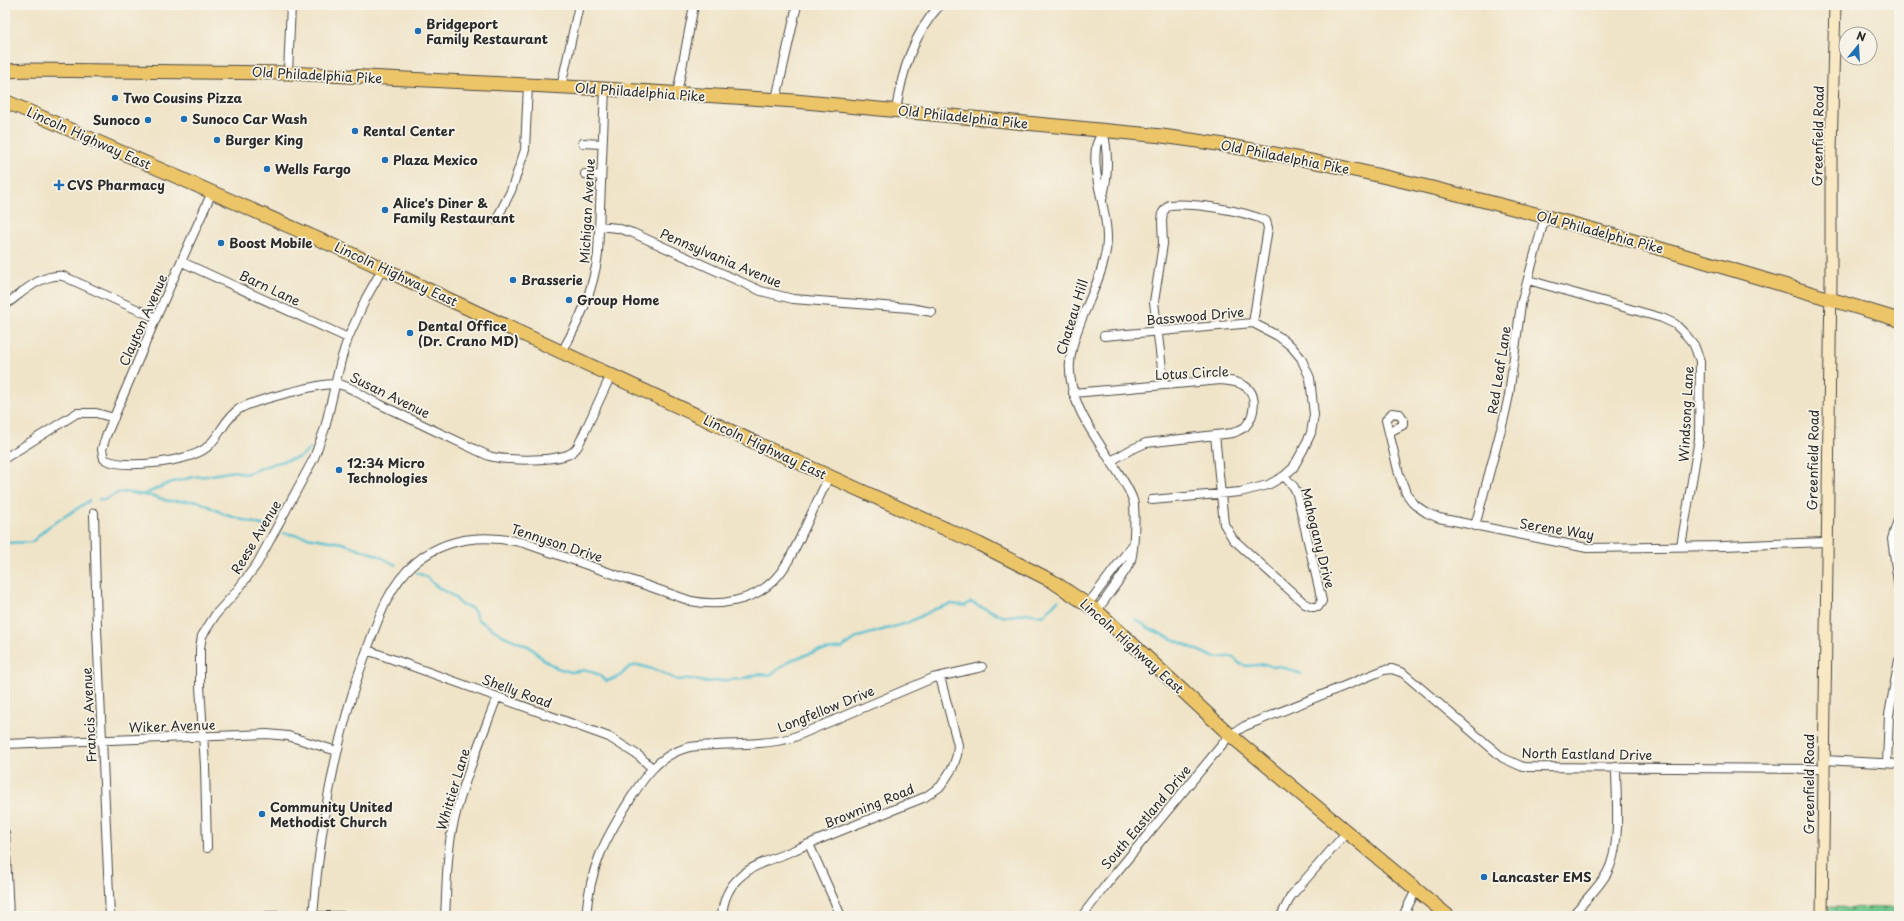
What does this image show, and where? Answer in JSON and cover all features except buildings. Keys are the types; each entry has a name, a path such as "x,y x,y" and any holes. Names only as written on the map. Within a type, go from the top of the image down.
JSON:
{"main road":[{"name":"Greenfield Road","path":"1822,916 1831,143 1835,5"},
{"name":"Old Philadelphia Pike","path":"5,71 288,73 605,89 776,99 1162,136 1250,149 1454,193 1693,257 1899,320"},
{"name":"Lincoln Highway East","path":"5,101 383,268 1052,580 1092,607 1230,735 1346,833 1448,916"}],"street":[{"path":"288,73 292,5"},
{"path":"561,87 579,5"},
{"path":"677,94 694,5"},
{"path":"776,99 797,5"},
{"path":"896,110 900,82 905,64 928,20 940,5"},
{"path":"496,220 511,191 525,150 528,85"},
{"name":"Michigan Avenue","path":"562,352 580,320 592,288 598,254 605,89"},
{"name":"Chateau Hill","path":"1092,607 1132,546 1135,525 1133,501 1126,484 1091,430 1073,393 1070,379 1070,361 1077,335 1105,253 1107,237 1102,200 1097,186 1096,146 1103,131"},
{"path":"583,143 602,144"},
{"path":"585,174 601,176"},
{"name":"Clayton Avenue","path":"104,459 102,450 114,418 156,318 212,192"},
{"path":"1164,385 1154,302 1163,244 1163,212 1169,205 1184,204 1223,210 1266,221 1268,228 1267,236 1253,323"},
{"name":"Red Leaf Lane","path":"1475,526 1509,396 1518,322 1544,217"},
{"name":"Pennsylvania Avenue","path":"598,226 617,228 633,233 761,291 777,296 793,299 910,308 932,312"},
{"name":"Barn Lane","path":"182,262 348,338"},
{"name":"Reese Avenue","path":"206,848 204,737 200,654 204,633 216,614 251,573 276,531 320,445 348,338 366,298 383,268"},
{"path":"5,305 38,282 52,276 63,276 156,318"},
{"name":"Windsong Lane","path":"1528,280 1662,318 1675,324 1694,345 1700,361 1699,439 1681,546"},
{"name":"Basswood Drive","path":"1104,336 1253,323 1278,336 1291,346 1301,358 1310,378 1314,415 1311,433 1296,462 1284,476 1268,485 1240,492 1152,500"},
{"name":"Susan Avenue","path":"104,459 110,462 120,463 161,463 183,458 205,449 214,439 228,418 244,407 296,391 335,384 489,456 509,460 566,456 575,451 584,436 611,375"},
{"name":"Lotus Circle","path":"1073,393 1221,380 1232,381 1245,385 1252,394 1254,405 1252,415 1244,427 1233,432 1215,435 1146,443 1111,461"},
{"path":"5,458 77,413 96,413 114,418"},
{"name":"Serene Way","path":"1389,432 1399,474 1406,493 1415,505 1427,514 1439,518 1587,548 1724,546 1826,542"},
{"name":"Mahogany Drive","path":"1215,435 1224,524 1233,539 1305,604 1313,608 1318,607 1322,601 1297,494 1294,487 1284,476"},
{"name":"Tennyson Drive","path":"313,916 318,850 337,751 367,650 385,604 390,593 408,570 435,549 456,541 474,538 497,538 524,543 691,601 719,604 742,598 763,589 775,579 783,568 829,477"},
{"name":"Francis Avenue","path":"94,513 110,916"},
{"path":"1898,520 1892,539 1899,589"},
{"name":"Shelly Road","path":"367,650 609,737 639,756 652,768"},
{"path":"1887,763 1889,715 1899,660"},
{"name":"Longfellow Drive","path":"586,916 592,876 600,851 612,827 652,768 661,760 684,749 696,746 769,742 792,738 904,690 940,677 982,667"},
{"name":"North Eastland Drive","path":"1230,735 1245,726 1290,707 1384,670 1392,669 1404,673 1503,758 1513,764 1529,767 1899,764"},
{"name":"Browning Road","path":"722,916 723,905 727,893 741,876 770,860 925,797 941,786 955,762 958,745 940,677"},
{"name":"Whittier Lane","path":"445,916 448,856 452,830 457,810 497,697"},
{"name":"Wiker Avenue","path":"5,744 282,735 305,740 337,751"},
{"name":"South Eastland Drive","path":"1082,916 1106,884 1230,735"},
{"path":"1572,916 1603,879 1612,861 1616,843 1616,767"},
{"path":"5,833 9,916"},
{"path":"1281,916 1292,896 1346,833"},
{"path":"809,844 841,916"},
{"path":"1402,916 1416,890"},
{"path":"267,916 342,916"}],"green space":[{"path":"1828,907 1899,908 1899,916 1827,916"}],"waterway":[{"path":"143,495 169,483 193,477 234,471 245,474 272,464 300,457 311,448"},
{"path":"99,499 104,500 118,493 125,492 156,497 168,501 198,501 226,515 265,526"},
{"path":"5,543 32,542 48,527 89,501"},
{"path":"283,533 342,543 377,555 396,565"},
{"path":"417,573 426,576 439,588 452,595 461,605 467,606 474,610 477,619 504,636 530,647 544,660 557,668 571,672 587,670 597,674 607,681 620,676 629,667 638,665 659,671 677,680 691,679 704,682 742,679 758,674 770,675 791,660 817,651 842,648 858,637 907,623 935,609 952,604 965,606 970,602 1005,617 1026,613 1043,616 1058,600"},
{"path":"1135,619 1150,629 1213,657 1233,657 1240,664 1247,666 1266,664 1272,667 1280,666 1301,674"}],"place":[{"name":"Bridgeport Family Restaurant","path":"418,31"},
{"name":"Two Cousins Pizza","path":"115,98"},
{"name":"Sunoco Car Wash","path":"184,119"},
{"name":"Sunoco","path":"148,120"},
{"name":"Rental Center","path":"355,131"},
{"name":"Burger King","path":"217,140"},
{"name":"Plaza Mexico","path":"385,160"},
{"name":"Wells Fargo","path":"267,169"},
{"name":"CVS Pharmacy","path":"59,185"},
{"name":"Alice's Diner & Family Restaurant","path":"385,210"},
{"name":"Boost Mobile","path":"221,243"},
{"name":"Brasserie","path":"513,280"},
{"name":"Group Home","path":"569,300"},
{"name":"Dental Office (Dr. Crano MD)","path":"410,333"},
{"name":"12:34 Micro Technologies","path":"339,470"},
{"name":"Community United Methodist Church","path":"262,814"},
{"name":"Lancaster EMS","path":"1484,877"}]}
